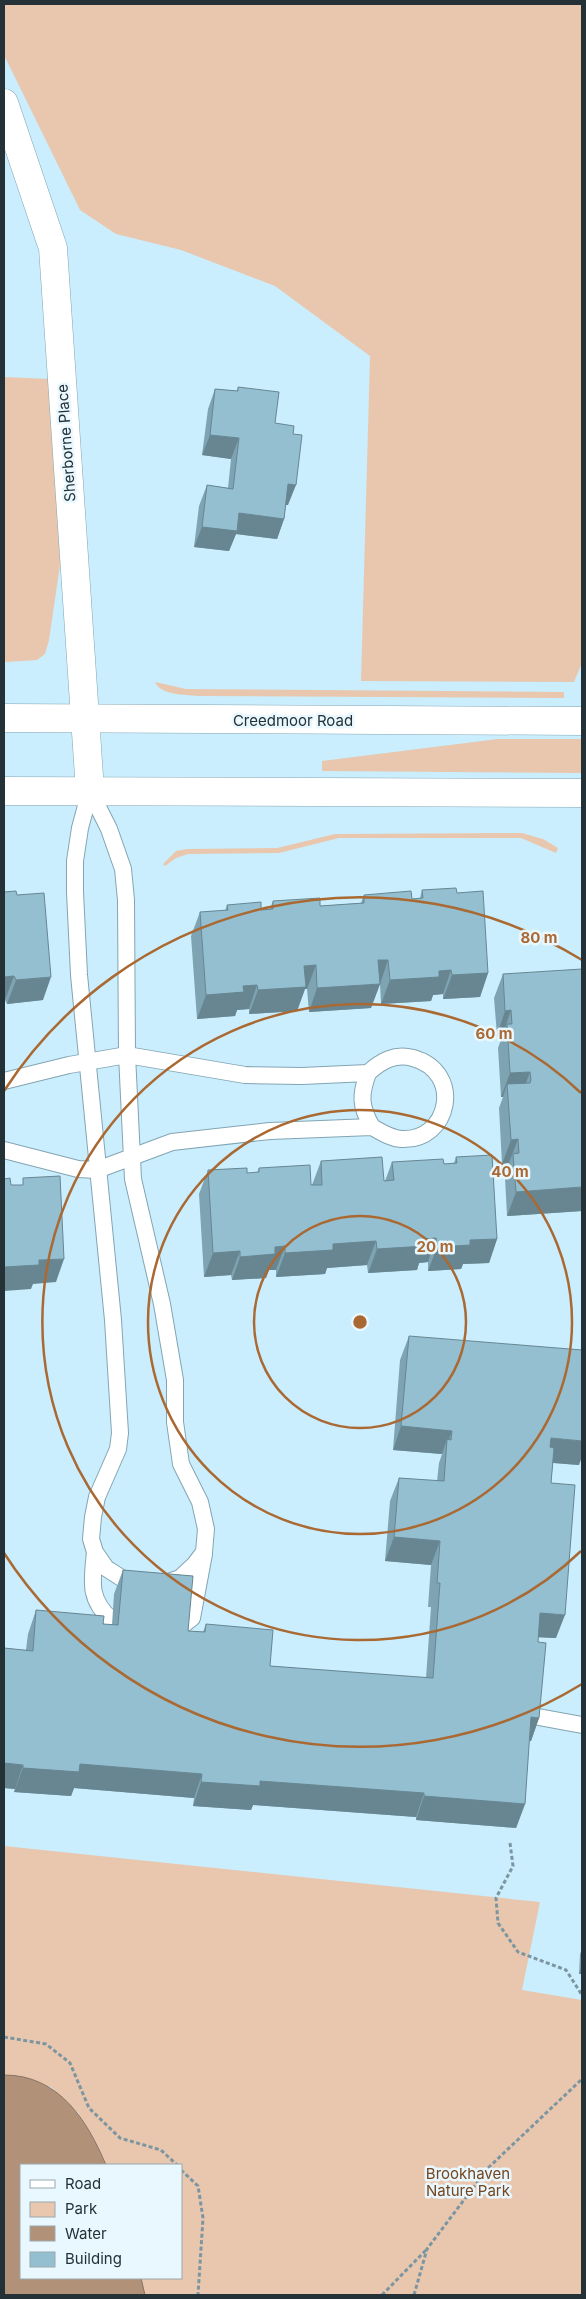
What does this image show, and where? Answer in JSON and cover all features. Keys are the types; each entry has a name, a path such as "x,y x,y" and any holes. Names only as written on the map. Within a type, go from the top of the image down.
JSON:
{"main road":[{"name":"Sherborne Place","path":"4,103 53,248 90,790"},
{"name":"Creedmoor Road","path":"4,718 86,720 582,721"},
{"path":"4,791 582,793"}],"lane":[{"path":"90,790 109,830 123,869 126,900 127,1055 133,1179 162,1304 175,1380 175,1422 180,1464 200,1502 206,1529 204,1552 192,1618 182,1625"},
{"path":"90,790 80,828 75,861 79,975 113,1320 120,1433 118,1449 97,1498 91,1539 95,1552 106,1568 123,1579 143,1584 162,1584 180,1578 195,1564 204,1552"},
{"path":"4,1081 69,1065 127,1055 245,1075 302,1076 368,1073"},
{"path":"407,1056 423,1060 436,1070 443,1082 446,1096 443,1112 433,1127 419,1136 401,1139 387,1136 372,1127 365,1115 361,1097 368,1073 379,1063 392,1057 407,1056"},
{"path":"4,1150 78,1169 97,1170 132,1155 172,1142 240,1134 372,1127"},
{"path":"95,1552 93,1573 95,1600 101,1611 112,1620"},
{"path":"533,1716 582,1724"}],"path":[{"path":"510,1843 514,1866 496,1898 498,1923 518,1952 566,1970 582,1995"},
{"path":"4,2037 46,2044 70,2063 89,2108 120,2138 161,2150 176,2164"},
{"path":"382,2295 427,2249 488,2168 582,2079"},
{"path":"182,2171 198,2186 203,2218 198,2295"},
{"path":"414,2295 427,2249"}],"green space":[{"path":"4,4 582,4 582,663 574,682 361,681 370,356 275,286 181,250 116,234 80,210 4,55"},
{"path":"4,377 50,379 57,450 60,565 49,640 45,654 37,660 6,662 4,660"},
{"path":"155,682 186,689 564,692 564,698 198,696 168,692 158,687"},
{"path":"498,739 582,739 582,773 322,771 322,761"},
{"path":"522,833 543,839 558,848 556,853 521,838 339,838 279,853 188,854 176,858 165,866 163,864 176,851 187,849 277,848 335,834"},
{"name":"Brookhaven Nature Park","path":"4,1846 540,1902 522,1990 582,2000 582,2295 4,2295 20,2279 182,2279 182,2164 66,2164 79,2114 51,2087 4,2075"}],"water":[{"path":"4,2075 23,2077 40,2083 68,2103 90,2132 106,2164 20,2164 20,2279 141,2279 145,2295 4,2295"}],"building":[{"path":"238,387 279,392 275,423 294,426 293,434 302,435 296,485 288,484 284,519 239,513 237,531 202,527 207,485 233,489 239,438 210,435 215,389 238,391"},
{"path":"456,888 457,893 483,891 488,973 452,975 451,970 439,971 439,977 390,980 388,960 378,960 380,984 317,988 316,965 304,966 306,987 258,990 257,985 243,986 244,992 206,995 200,912 228,910 227,905 261,902 261,910 273,909 273,901 320,898 320,906 364,903 364,895 411,891 412,899 423,898 422,890"},
{"path":"16,891 17,895 44,893 51,977 16,980 14,976 4,977 4,892"},
{"path":"582,969 582,1187 516,1192 513,1154 519,1153 518,1139 511,1140 507,1084 530,1083 531,1080 530,1072 510,1073 507,1024 512,1024 511,1010 505,1011 503,974"},
{"path":"492,1155 497,1239 470,1240 470,1245 437,1247 436,1238 425,1239 425,1246 377,1249 376,1241 333,1244 333,1250 285,1253 285,1246 275,1247 275,1254 240,1257 240,1251 213,1253 208,1170 247,1168 247,1173 259,1172 259,1168 310,1165 311,1185 322,1185 321,1161 382,1157 384,1181 394,1180 392,1162 443,1159 444,1164 457,1163 456,1157"},
{"path":"60,1176 64,1259 39,1260 39,1265 4,1267 4,1179 10,1178 11,1185 23,1185 23,1178"},
{"path":"409,1336 582,1350 582,1441 551,1438 550,1447 554,1448 551,1483 575,1485 565,1615 540,1613 538,1642 546,1643 539,1718 531,1717 525,1804 424,1796 424,1793 260,1781 260,1786 201,1782 202,1774 80,1764 79,1772 23,1768 23,1765 4,1763 4,1648 33,1651 36,1610 104,1616 103,1624 118,1625 123,1570 193,1576 188,1631 205,1632 206,1624 273,1630 270,1666 433,1678 440,1583 437,1583 440,1541 394,1537 399,1478 444,1481 447,1439 451,1440 452,1431 401,1426"}]}
